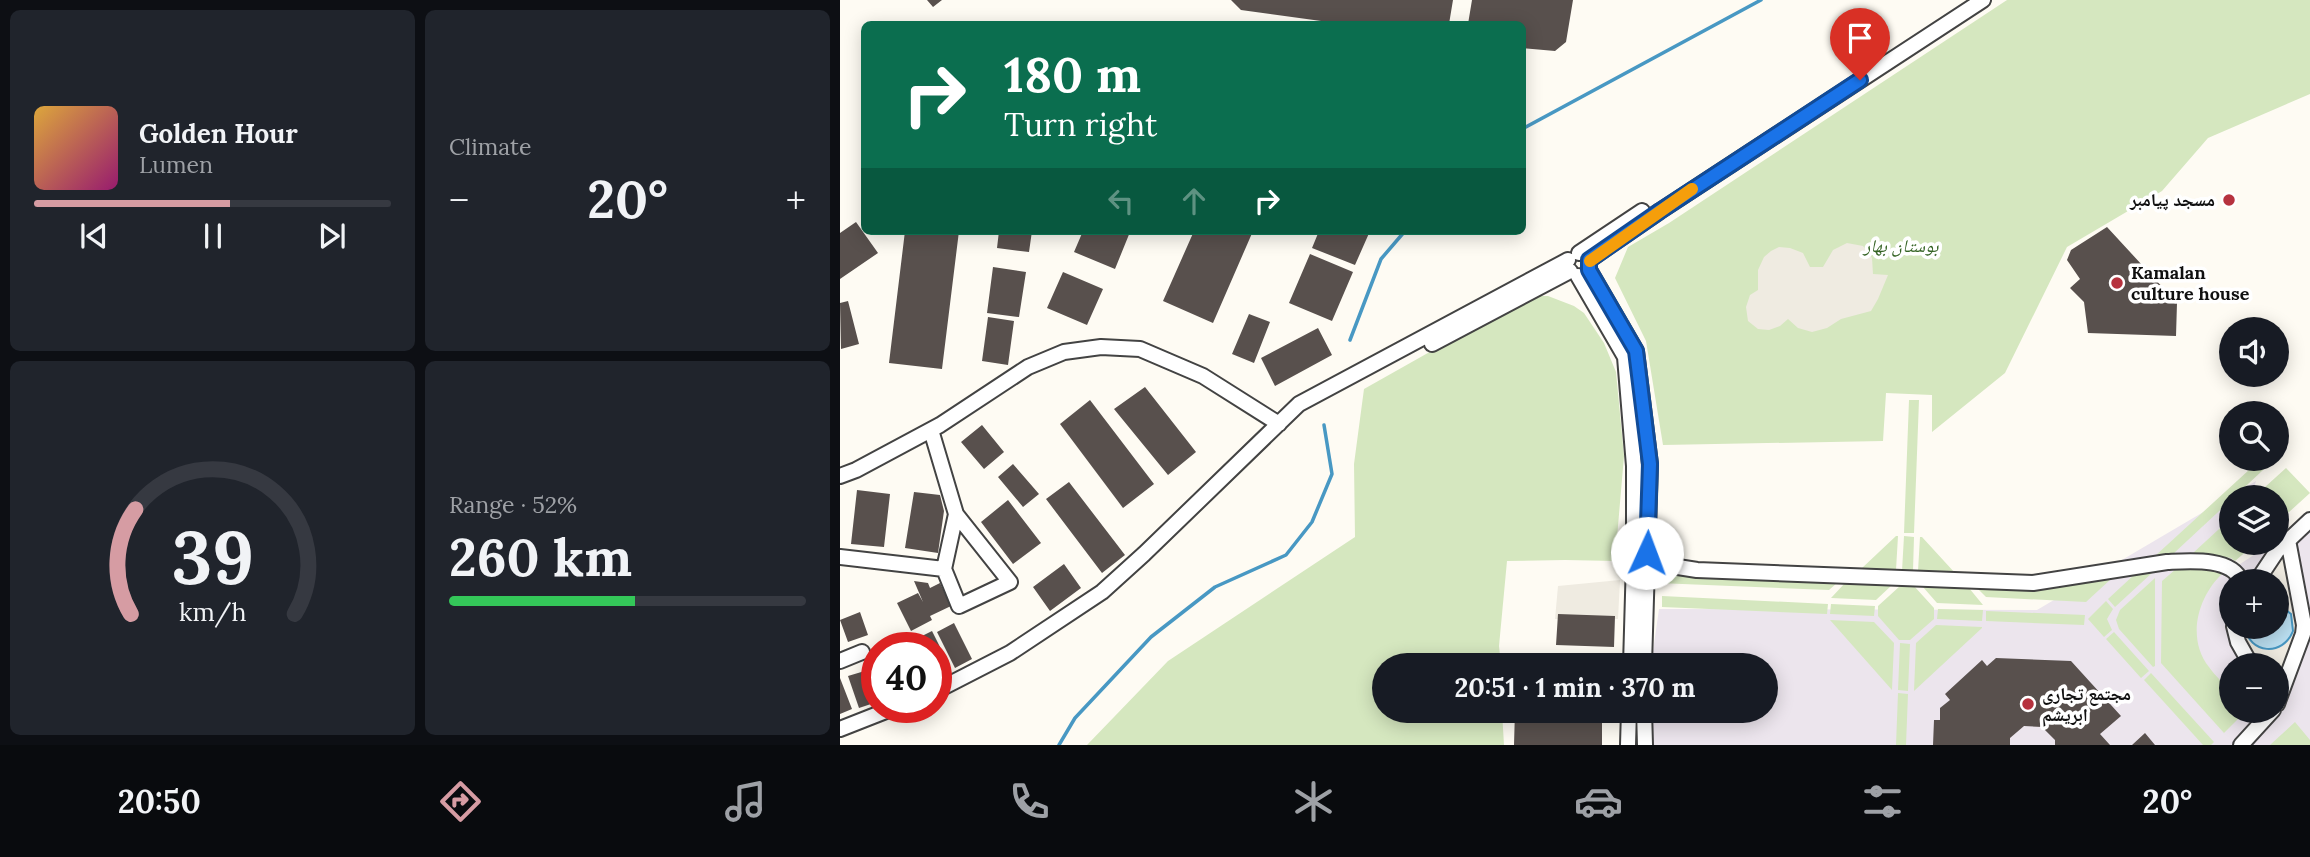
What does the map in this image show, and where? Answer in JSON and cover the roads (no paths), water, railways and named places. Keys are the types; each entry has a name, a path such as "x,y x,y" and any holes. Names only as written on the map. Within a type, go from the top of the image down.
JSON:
{"street":[{"path":"1579,265 1966,0"},
{"path":"952,683 1010,653 1102,592 1279,424 1579,265 1983,0"},
{"path":"1579,265 1636,351 1650,464 1644,653"},
{"path":"1579,265 1625,357 1634,466 1631,653"},
{"path":"840,476 931,430 1028,367 1064,352 1101,347 1140,349 1203,376 1279,424"},
{"path":"931,430 956,514 1010,582 959,606 944,569 956,514"},
{"path":"2289,539 2310,520"},
{"path":"2289,545 2304,625 2289,672"},
{"path":"2254,569 2272,555"},
{"path":"840,557 944,569"},
{"path":"1646,562 1697,570 2033,583 2168,562 2189,561 2228,566 2231,569"},
{"path":"840,661 861,652"},
{"path":"840,729 861,721"},
{"path":"1628,745 1629,723"},
{"path":"1644,723 1644,745"},
{"path":"2241,745 2261,723"}],"water":[{"path":"2289,612 2291,614 2293,631 2289,637"},
{"path":"2250,639 2288,639 2282,645 2267,649"}],"waterway":[{"path":"1526,127 1761,0"},
{"path":"1350,340 1381,259 1402,235"},
{"path":"1059,745 1075,718 1151,637 1215,587 1286,555 1312,522 1332,474 1324,425"}],"place":[{"name":"مسجد پیامبر","path":"2229,200"},
{"name":"Kamalan culture house","path":"2117,283"},
{"name":"مجتمع تجاری ابریشم","path":"2028,704"}],"park label":[{"name":"بوستان بهار","path":"1901,246"}]}
